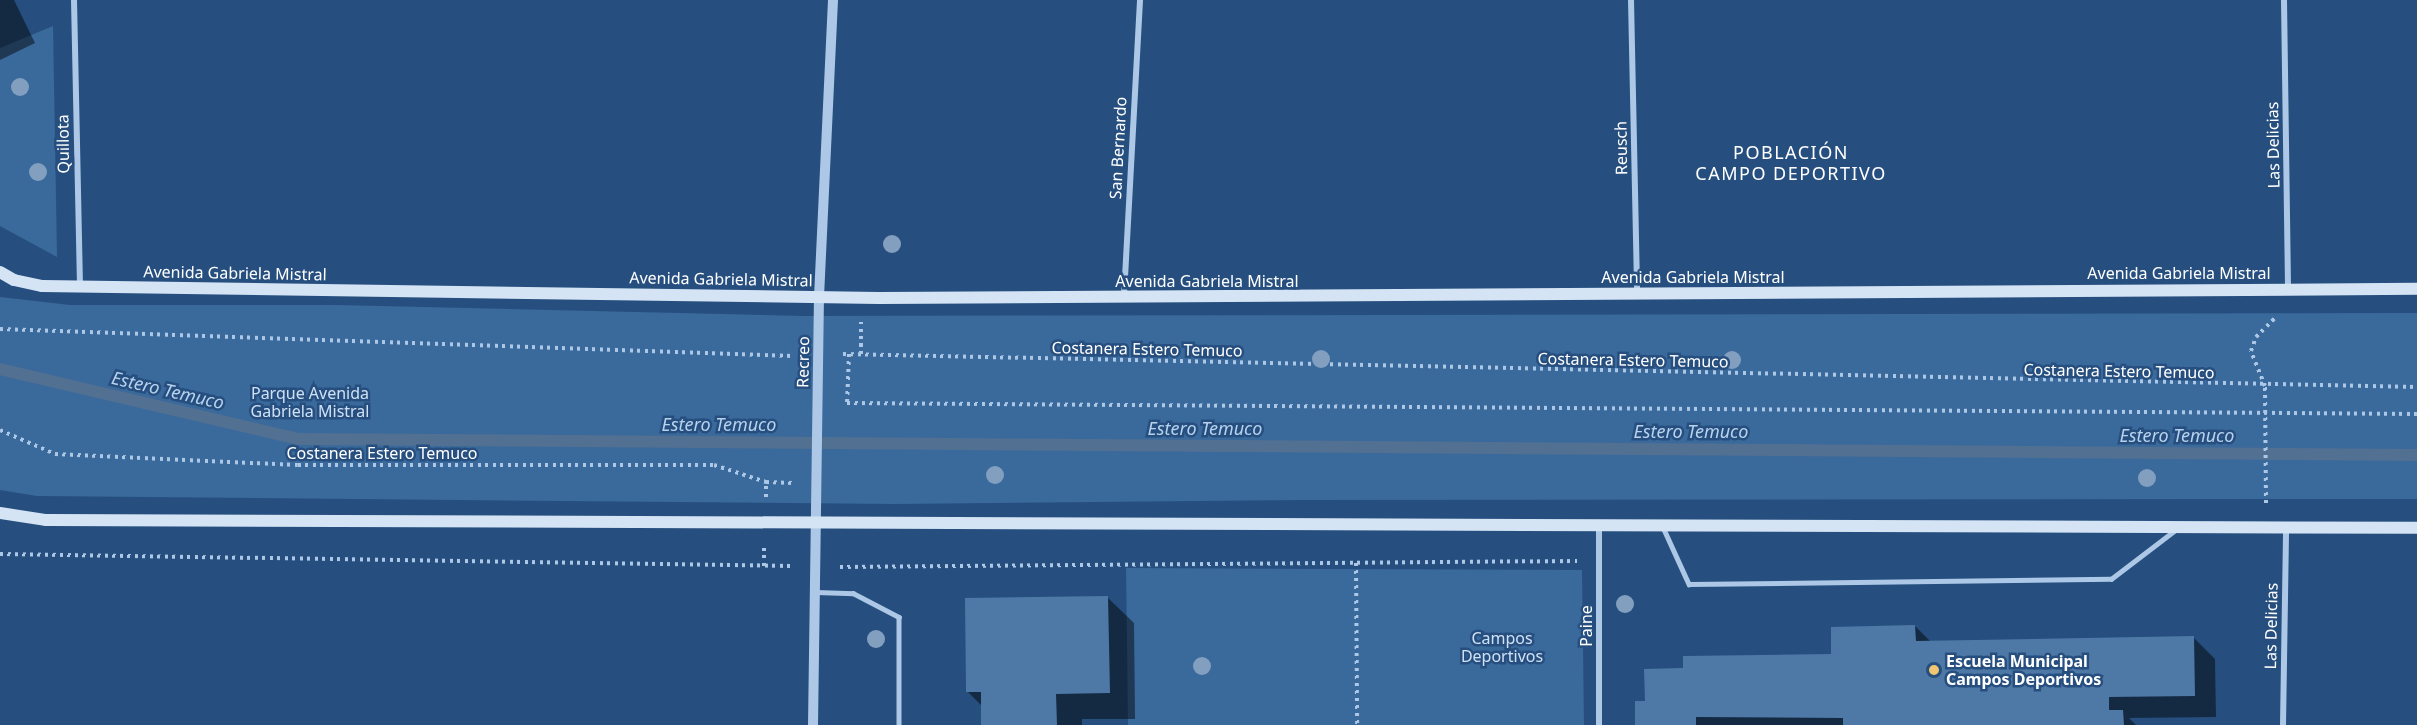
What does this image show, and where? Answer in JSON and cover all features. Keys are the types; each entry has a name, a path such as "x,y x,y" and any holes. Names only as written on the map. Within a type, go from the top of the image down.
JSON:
{"main road":[{"name":"Avenida Gabriela Mistral","path":"0,272 14,280 42,286 819,297 1124,298 2417,289"},
{"path":"0,513 46,520 2417,528"}],"street":[{"name":"Quillota","path":"74,0 80,287"},
{"name":"Recreo","path":"813,725 819,297 832,0"},
{"name":"San Bernardo","path":"1124,298 1140,0"},
{"name":"Reusch","path":"1631,0 1637,294"},
{"name":"Las Delicias","path":"2284,0 2288,289"},
{"name":"Paine","path":"1599,526 1599,725"},
{"name":"Las Delicias","path":"2283,725 2286,528"}],"lane":[{"path":"1663,527 1689,584 2111,579 2178,527"},
{"path":"816,592 853,592 899,617 899,725"}],"path":[{"path":"2266,490 2265,386 2251,357 2252,344 2286,306 2288,289"},
{"path":"0,329 807,356"},
{"name":"Costanera Estero Temuco","path":"2266,413 847,403 849,354 2265,386 2417,387"},
{"path":"2266,413 2417,414"},
{"name":"Costanera Estero Temuco","path":"0,430 55,454 298,465 714,465 766,482"},
{"path":"1356,563 1357,725"}],"green space":[{"path":"53,26 57,257 0,226 0,48"},
{"name":"Parque Avenida Gabriela Mistral","path":"0,297 70,305 336,305 804,316 2417,313 2417,499 1304,500 895,504 37,496 0,490"},
{"name":"Campos Deportivos","path":"1126,568 1582,570 1584,725 1128,725"}],"building":[{"path":"1108,596 1110,693 1056,694 1057,725 981,725 981,692 966,692 965,598"},
{"path":"1915,625 1916,641 2194,636 2195,696 2109,697 2109,710 2123,710 2124,725 1843,725 1843,718 1696,717 1696,725 1635,725 1635,701 1645,701 1644,669 1683,668 1683,656 1831,654 1831,627"}],"waterway":[{"name":"Estero Temuco","path":"0,369 299,439 2417,455"}],"place":[{"name":"Escuela Municipal Campos Deportivos","path":"1934,670"}],"district":[{"name":"POBLACIÓN CAMPO DEPORTIVO","path":"1791,163"}]}
